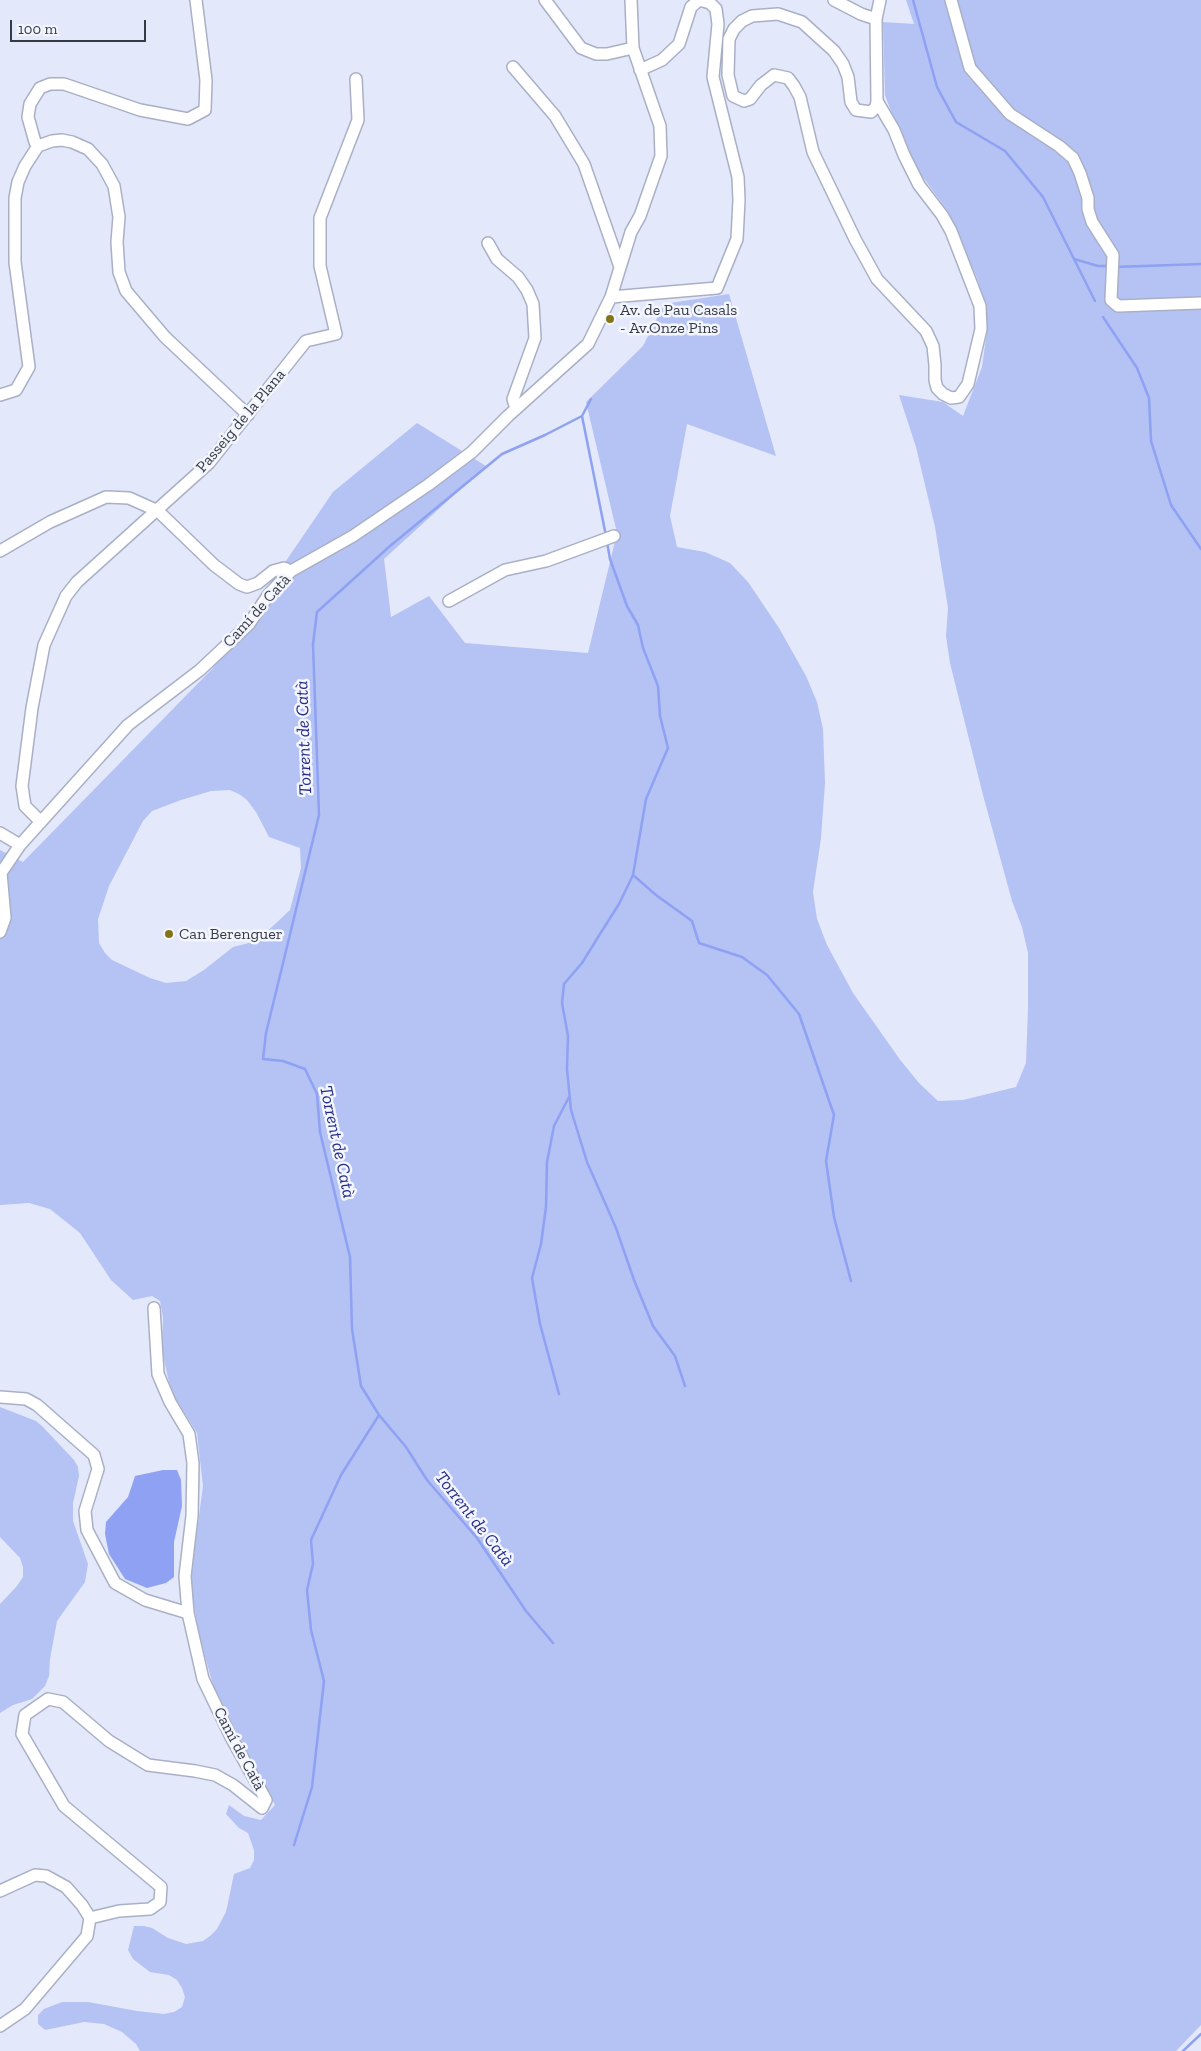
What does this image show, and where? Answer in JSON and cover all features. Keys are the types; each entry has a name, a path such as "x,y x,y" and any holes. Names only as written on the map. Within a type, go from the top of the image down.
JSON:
{"street":[{"path":"38,146 30,124 30,104 40,88 50,84 64,84 140,110 188,118 204,110 206,80 196,0"},
{"path":"544,0 581,48 596,54 607,54 633,48"},
{"path":"632,0 633,48 640,70 660,126 661,156 640,216 631,232 611,297 717,288 737,239 739,200 738,177 713,76 718,24 716,9 710,3 699,0 691,7 679,44 662,60 640,70"},
{"path":"834,0 861,14 876,19"},
{"path":"877,101 894,130 918,185 942,215 951,231 980,306 981,329 973,364 968,384 958,397 951,398 943,394 938,388 935,380 936,365 933,346 926,331 878,279 855,239 813,152 800,96 794,86 788,78 774,75 761,85 750,99 744,101 733,96 728,75 729,39 734,29 742,21 752,16 778,14 802,22 812,29 834,51 843,64 848,77 851,102 856,110 871,112 876,107 877,101 876,19 880,0"},
{"path":"951,0 970,68 1010,114 1073,158 1088,198 1088,208 1092,222 1113,256 1111,300 1118,306 1201,303"},
{"path":"513,68 555,116 584,164 620,267"},
{"name":"Passeig de la Plana","path":"40,822 25,806 22,786 32,708 44,645 66,596 77,582 158,511 209,463 306,341 336,334 320,266 320,218 358,120 356,79"},
{"path":"0,395 16,390 28,367 15,262 15,198 18,182 25,166 38,146 52,141 72,142 88,149 102,164 114,186 119,217 117,242 119,272 126,291 165,337 248,415"},
{"path":"488,243 497,258 518,277 527,290 533,304 535,338 513,399 516,409"},
{"name":"Camí de Catà","path":"0,932 5,918 1,873 20,845 128,725 200,670 249,624 269,594 291,571 353,536 428,486 472,452 588,344 611,297"},
{"path":"0,551 50,522 106,497 129,498 158,511 214,565 239,584 247,587 258,583 273,571 284,568 291,571"},
{"path":"449,601 506,570 546,561 614,536"},
{"path":"0,833 20,845"},
{"path":"0,1397 26,1399 37,1405 94,1455 98,1469 85,1511 87,1530 115,1582 145,1600 188,1613 185,1576 192,1516 192,1463 189,1434 170,1402 158,1374 154,1308"},
{"name":"Camí de Catà","path":"90,1918 119,1911 150,1908 160,1902 161,1887 64,1806 22,1734 25,1714 48,1699 63,1702 108,1741 148,1765 215,1775 233,1784 257,1806 262,1808 265,1805 266,1800 231,1737 203,1679 188,1613"},
{"path":"0,1890 34,1875 46,1876 66,1887 82,1905 90,1918 88,1936 25,2009 6,2024 0,2026"}],"shaded area":[{"path":"906,0 1201,0 1201,2025 1176,2051 140,2051 136,2044 122,2032 104,2024 84,2022 45,2030 38,2024 38,2015 44,2009 62,2002 88,2002 164,2014 174,2012 182,2007 185,1997 177,1980 169,1975 150,1972 133,1959 128,1950 134,1926 152,1928 168,1938 186,1944 203,1941 210,1936 217,1929 226,1912 234,1874 250,1868 254,1860 254,1850 248,1833 239,1828 226,1814 229,1805 244,1816 261,1820 275,1805 214,1689 199,1634 190,1583 203,1486 197,1433 171,1391 162,1351 163,1318 160,1301 152,1296 133,1300 111,1280 80,1233 50,1209 29,1203 0,1205 0,850 23,862 213,668 333,492 417,423 486,466 384,559 391,617 429,596 465,643 588,653 617,533 586,402 643,346 664,304 729,294 776,456 687,424 670,516 677,547 705,552 730,563 748,582 779,628 806,676 817,702 823,729 825,783 821,838 813,892 817,919 827,945 853,993 901,1061 919,1083 938,1101 963,1100 1016,1087 1026,1063 1028,953 983,795 950,663 946,636 948,608 935,527 916,447 899,395 943,402 963,416 982,367 987,331 986,307 977,278 947,210 914,165 897,128 885,95 883,22 914,24","holes":["230,790 247,800 256,812 269,837 300,848 301,868 290,910 257,941 233,947 204,970 186,981 166,983 150,978 112,960 99,943 98,919 109,886 143,821 152,811 211,791"]},
{"path":"0,1407 36,1421 74,1460 78,1467 79,1476 73,1503 73,1521 88,1564 85,1582 57,1621 49,1676 45,1686 32,1699 13,1705 0,1713 0,1604 23,1577 23,1567 20,1558 0,1537"}],"water":[{"path":"163,1470 177,1470 181,1480 182,1506 174,1542 174,1577 166,1583 147,1588 125,1579 109,1554 105,1534 106,1522 128,1497 135,1476"}],"waterway":[{"path":"913,0 937,87 956,122 1005,151 1043,197 1095,301"},
{"path":"1074,259 1098,266 1110,266"},
{"path":"1115,267 1201,264"},
{"path":"1103,317 1137,368 1149,398 1151,441 1171,505 1201,549"},
{"name":"Torrent de Catà","path":"553,1643 526,1611 477,1538 427,1480 406,1447 379,1415 361,1386 352,1329 350,1257 320,1132 317,1094 305,1069 283,1061 263,1059 266,1033 319,815 313,644 317,612 390,546 502,454 582,416 591,399"},
{"path":"582,416 606,536"},
{"path":"607,542 610,559 627,606 638,625 643,648 658,686 660,716 668,748 646,799 633,875 619,904 582,963 564,984 562,1003 568,1036 567,1069 571,1110 587,1162 616,1228 634,1280 653,1326 675,1356 685,1386"},
{"path":"633,875 656,895 692,921 699,943 742,957 767,975 799,1014 834,1115 826,1161 834,1217 851,1281"},
{"path":"559,1394 540,1324 532,1278 541,1244 546,1207 547,1162 554,1126 569,1097"},
{"path":"294,1845 312,1787 324,1681 311,1630 307,1590 313,1564 311,1540 341,1475 379,1415"},
{"path":"1183,2051 1201,2034"}],"place":[{"name":"Av. de Pau Casals - Av.Onze Pins","path":"610,319"},
{"name":"Can Berenguer","path":"169,934"}]}
